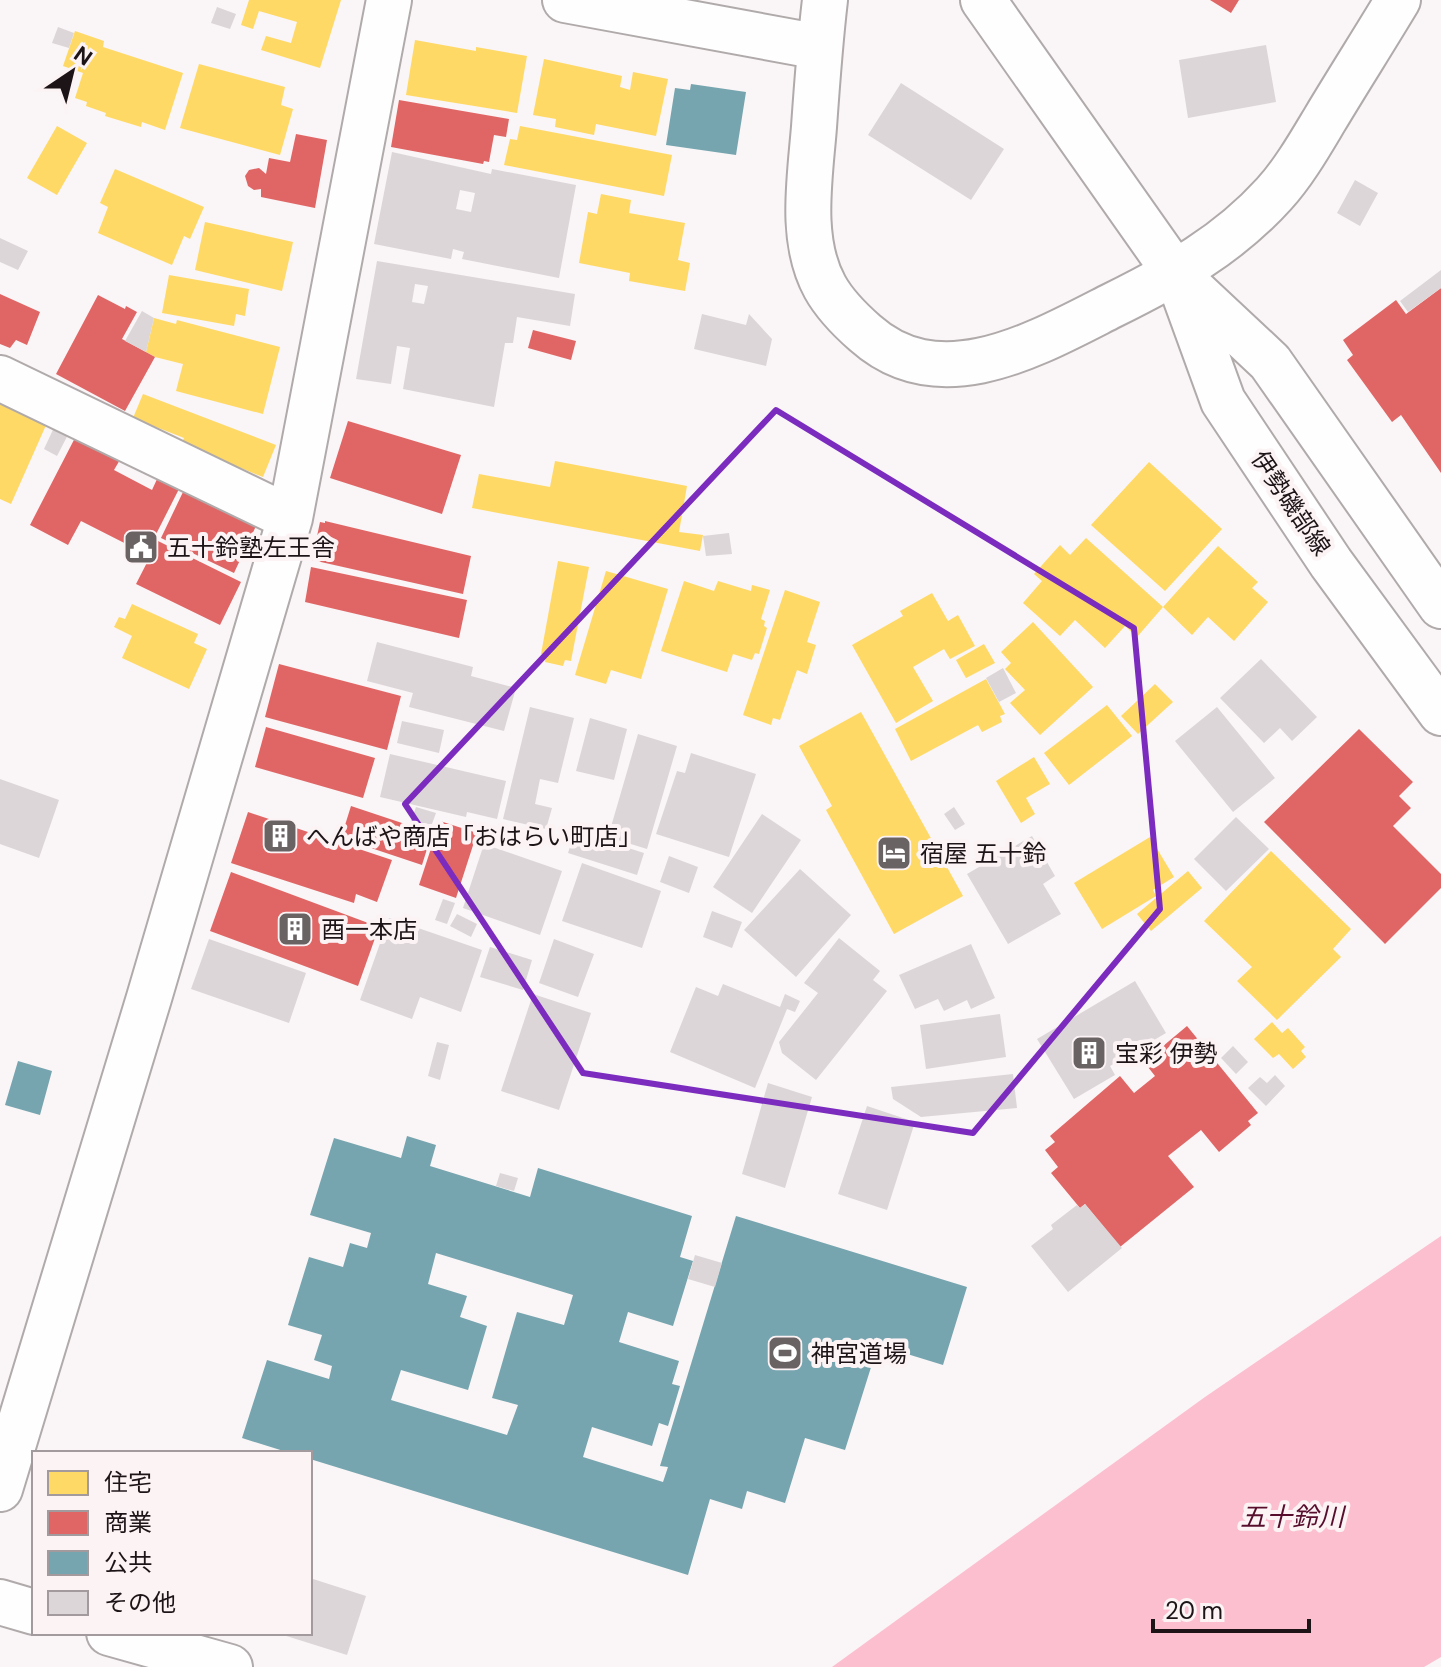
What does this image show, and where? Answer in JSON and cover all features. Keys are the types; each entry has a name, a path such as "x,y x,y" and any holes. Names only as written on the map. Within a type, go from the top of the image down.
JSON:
{"street":[{"path":"0,1489 145,1012 290,518 389,0"},
{"path":"565,0 820,47"},
{"path":"825,0 808,212 814,255 824,286 845,315 873,340 905,358 936,364 975,364 1067,329 1176,274 1225,242 1276,193 1313,139 1398,0"},
{"name":"伊勢磯部線","path":"983,0 1176,274 1270,362 1441,606"},
{"name":"伊勢磯部線","path":"1176,274 1223,401 1331,563 1441,713"},
{"path":"0,378 290,518"},
{"path":"0,1602 32,1611"},
{"path":"116,1635 230,1667"}],"highlighted area":[{"path":"776,410 1134,628 1160,909 973,1133 583,1073 405,804"}],"water":[{"name":"五十鈴川","path":"1441,1236 1441,1657 1424,1667 832,1667 1205,1397"}],"building: 住宅":[{"path":"249,0 341,0 320,68 261,50 266,36 291,43 297,22 259,11 253,29 241,25"},
{"path":"75,31 104,41 103,47 183,73 165,130 142,122 141,127 105,116 106,113 86,106 87,102 75,98 83,73 63,66"},
{"path":"415,40 527,56 517,113 406,95"},
{"path":"544,59 622,76 620,87 630,90 633,72 668,79 656,136 596,124 594,135 555,127 556,119 533,115"},
{"path":"199,64 285,87 281,105 293,109 280,155 180,128"},
{"path":"57,126 87,143 57,195 27,178"},
{"path":"520,126 672,155 664,196 504,165 510,139 517,140"},
{"path":"115,169 204,207 190,239 184,236 172,265 98,233 108,207 100,203"},
{"path":"601,194 631,200 629,213 685,223 678,260 690,263 685,291 629,281 630,273 579,263 588,212 597,214"},
{"path":"205,222 293,242 282,291 195,270"},
{"path":"169,275 249,289 245,316 236,314 234,326 162,313"},
{"path":"154,318 176,324 177,320 280,347 263,414 176,391 183,364 146,352"},
{"path":"143,394 276,445 263,477 181,444 184,438 133,418"},
{"path":"0,402 47,423 11,504 0,499"},
{"path":"555,461 687,486 679,532 703,535 700,551 472,508 479,474 550,487"},
{"path":"1149,462 1222,529 1165,591 1091,525"},
{"path":"1086,538 1163,607 1137,637 1125,626 1105,648 1075,620 1060,636 1023,603 1042,581 1034,574 1060,545 1070,555"},
{"path":"1218,546 1258,582 1252,588 1268,602 1234,641 1208,617 1192,635 1163,607"},
{"path":"558,561 589,567 571,661 565,660 563,666 545,662 546,655 541,654"},
{"path":"606,571 668,589 641,679 611,670 606,684 575,675"},
{"path":"684,581 714,591 718,581 751,591 752,585 770,590 761,619 767,628 759,654 755,653 752,660 733,654 727,672 661,651"},
{"path":"785,590 820,602 807,642 816,645 807,674 797,670 780,720 773,718 771,725 743,715"},
{"path":"932,593 948,621 958,615 975,646 950,659 944,649 913,667 933,701 896,723 852,645 903,616 900,611"},
{"path":"132,604 198,634 194,643 207,649 189,689 122,658 132,636 114,627 119,617 125,619"},
{"path":"1033,622 1093,687 1040,735 1010,703 1025,690 1005,669 1011,663 1001,652"},
{"path":"984,644 995,663 966,678 956,660"},
{"path":"986,679 1005,714 1000,716 1002,722 982,732 978,725 911,761 895,729"},
{"path":"1155,684 1173,702 1138,734 1121,716"},
{"path":"1107,705 1132,736 1069,785 1044,753"},
{"name":"宿屋 五十鈴","path":"861,712 963,896 894,934 826,810 832,806 799,746"},
{"path":"1034,757 1050,784 1026,798 1035,814 1021,823 996,781"},
{"path":"1150,837 1174,877 1153,890 1156,896 1102,929 1074,883"},
{"path":"1271,851 1351,929 1333,949 1341,957 1277,1020 1237,981 1252,967 1204,921"},
{"path":"1188,871 1202,888 1151,931 1137,914"},
{"path":"1272,1022 1282,1033 1288,1028 1305,1047 1301,1051 1306,1057 1293,1069 1279,1054 1273,1058 1254,1039"}],"building: 商業":[{"path":"1210,0 1239,0 1231,13"},
{"path":"399,100 509,119 506,137 494,135 489,162 484,161 483,164 391,147"},
{"path":"296,134 327,140 315,208 261,197 261,189 254,190 248,186 245,176 249,170 259,168 266,174 269,158 290,162"},
{"path":"1441,288 1441,473 1401,415 1392,422 1347,360 1353,355 1343,340 1396,300 1406,314"},
{"path":"0,294 40,312 27,345 16,340 10,348 0,344"},
{"path":"98,295 137,312 122,339 155,357 125,411 56,374"},
{"path":"533,330 576,341 571,360 528,348"},
{"path":"348,421 461,455 442,514 330,478"},
{"path":"77,434 121,458 114,470 152,490 158,477 179,489 146,554 81,521 68,545 30,525"},
{"path":"183,492 256,526 234,573 161,538"},
{"path":"320,522 471,556 463,594 312,560"},
{"path":"158,541 241,582 220,625 136,584"},
{"path":"311,567 467,600 459,638 305,602"},
{"path":"279,664 401,696 387,750 265,717"},
{"path":"266,727 375,758 363,798 255,767"},
{"path":"1359,729 1413,782 1399,796 1411,808 1393,826 1441,874 1441,888 1385,944 1264,822"},
{"path":"351,806 432,833 422,865 341,838"},
{"name":"へんばや商店「おはらい町店」","path":"248,812 392,860 377,902 356,894 354,903 231,863"},
{"path":"440,821 477,833 456,898 419,885"},
{"name":"酉一本店","path":"231,872 379,927 358,986 210,931"},
{"path":"1187,1026 1258,1113 1248,1121 1251,1125 1219,1152 1201,1130 1168,1156 1194,1187 1120,1247 1085,1204 1080,1208 1051,1173 1058,1167 1045,1150 1055,1142 1050,1136 1120,1076 1134,1093 1155,1076 1144,1062"}],"building: 公共":[{"path":"691,84 746,92 736,155 666,145 675,88 690,90"},
{"path":"18,1061 52,1071 40,1115 5,1105"},
{"name":"神宮道場","path":"407,1136 436,1145 430,1166 530,1197 538,1168 692,1216 680,1257 693,1261 673,1326 628,1312 619,1342 679,1361 672,1384 680,1386 668,1426 659,1423 652,1446 592,1427 583,1457 663,1482 668,1467 660,1466 736,1216 967,1287 943,1365 878,1345 845,1450 805,1438 785,1503 747,1491 742,1509 710,1499 688,1575 312,1460 312,1451 284,1451 242,1438 267,1360 329,1379 332,1366 314,1360 322,1335 288,1325 309,1257 343,1267 350,1243 367,1248 371,1233 310,1215 334,1138 401,1158","holes":["436,1253 573,1295 564,1325 517,1312 492,1398 518,1405 507,1435 391,1400 401,1370 468,1390 487,1326 460,1317 467,1296 428,1284"]}],"building: その他":[{"path":"217,7 236,14 230,29 211,23"},
{"path":"58,27 74,33 69,48 52,43"},
{"path":"1266,45 1276,102 1188,118 1179,60"},
{"path":"901,83 1004,149 971,200 868,135"},
{"path":"392,152 491,174 492,169 576,185 559,278 462,259 464,252 453,249 451,259 374,244","holes":["460,190 475,193 471,212 456,209"]},
{"path":"1355,180 1378,193 1360,226 1337,213"},
{"path":"0,238 28,251 18,270 0,262"},
{"path":"377,261 575,294 570,326 517,317 513,343 505,343 494,407 403,389 410,348 397,346 391,384 356,379","holes":["415,284 428,286 424,304 412,302"]},
{"path":"1441,270 1441,288 1408,312 1400,301"},
{"path":"142,311 154,318 146,352 125,341"},
{"path":"702,314 746,325 749,314 772,339 766,366 694,349"},
{"path":"58,419 72,427 57,456 44,449"},
{"path":"729,533 732,554 706,556 703,536"},
{"path":"377,642 473,667 471,676 516,688 504,731 409,707 413,693 367,681"},
{"path":"1261,659 1317,717 1292,741 1280,728 1264,743 1220,698"},
{"path":"1003,668 1016,693 999,702 986,678"},
{"path":"530,707 574,718 558,783 540,779 535,804 552,808 546,829 503,819"},
{"path":"1217,707 1275,778 1233,812 1175,741"},
{"path":"590,718 627,729 614,780 576,771"},
{"path":"402,721 444,730 439,753 397,743"},
{"path":"638,734 677,746 647,849 608,837"},
{"path":"691,753 756,774 729,857 656,834 677,771 685,773"},
{"path":"390,754 506,781 497,819 467,812 466,817 380,797"},
{"path":"0,779 59,800 39,858 0,844"},
{"path":"416,807 436,813 429,832 409,826"},
{"path":"954,807 965,824 955,830 944,814"},
{"path":"762,814 801,840 752,913 713,887"},
{"path":"1236,817 1269,849 1226,891 1194,859"},
{"path":"575,831 644,853 637,875 568,853"},
{"path":"1032,836 1055,876 1043,884 1061,914 1008,944 967,874"},
{"path":"484,844 562,871 540,935 463,908"},
{"path":"669,856 698,867 689,893 660,882"},
{"path":"582,863 661,891 642,948 562,921"},
{"path":"800,869 851,915 796,977 744,930"},
{"path":"443,899 455,903 447,924 435,920"},
{"path":"712,911 742,922 732,948 703,937"},
{"path":"457,914 477,924 471,937 450,926"},
{"path":"389,918 482,950 461,1012 420,997 412,1019 360,1000"},
{"path":"839,938 880,971 873,980 887,991 816,1080 782,1053 779,1042 818,993 804,983"},
{"path":"209,939 306,973 289,1023 191,989"},
{"path":"554,939 594,954 578,997 539,983"},
{"path":"971,944 995,998 971,1009 967,1000 944,1011 938,999 915,1009 899,975"},
{"path":"490,947 532,960 523,990 480,977"},
{"name":"宝彩 伊勢","path":"1135,981 1166,1033 1110,1066 1115,1075 1074,1099 1037,1039"},
{"path":"723,984 780,1007 785,994 800,1001 795,1012 787,1009 755,1088 670,1052 696,987 718,996"},
{"path":"533,994 591,1013 559,1110 501,1091"},
{"path":"1000,1014 1006,1057 926,1069 920,1025"},
{"path":"437,1042 449,1045 440,1080 428,1076"},
{"path":"1233,1046 1248,1062 1236,1074 1221,1058"},
{"path":"1013,1074 1017,1108 921,1117 893,1099 891,1087"},
{"path":"1275,1075 1285,1086 1266,1106 1248,1088 1260,1077 1267,1083"},
{"path":"768,1083 812,1097 785,1188 742,1174"},
{"path":"867,1106 915,1122 887,1210 838,1194"},
{"path":"500,1173 518,1178 514,1191 496,1186"},
{"path":"1085,1204 1122,1248 1068,1292 1031,1246 1053,1229 1051,1225 1077,1205 1080,1208"},
{"path":"695,1255 722,1263 715,1287 688,1279"},
{"path":"312,1579 366,1596 347,1655 283,1635 312,1635"}],"place":[{"name":"五十鈴塾左王舎","path":"141,547"},
{"name":"へんばや商店「おはらい町店」","path":"280,836"},
{"name":"宿屋 五十鈴","path":"894,853"},
{"name":"酉一本店","path":"295,929"},
{"name":"宝彩 伊勢","path":"1089,1053"},
{"name":"神宮道場","path":"785,1353"}]}
